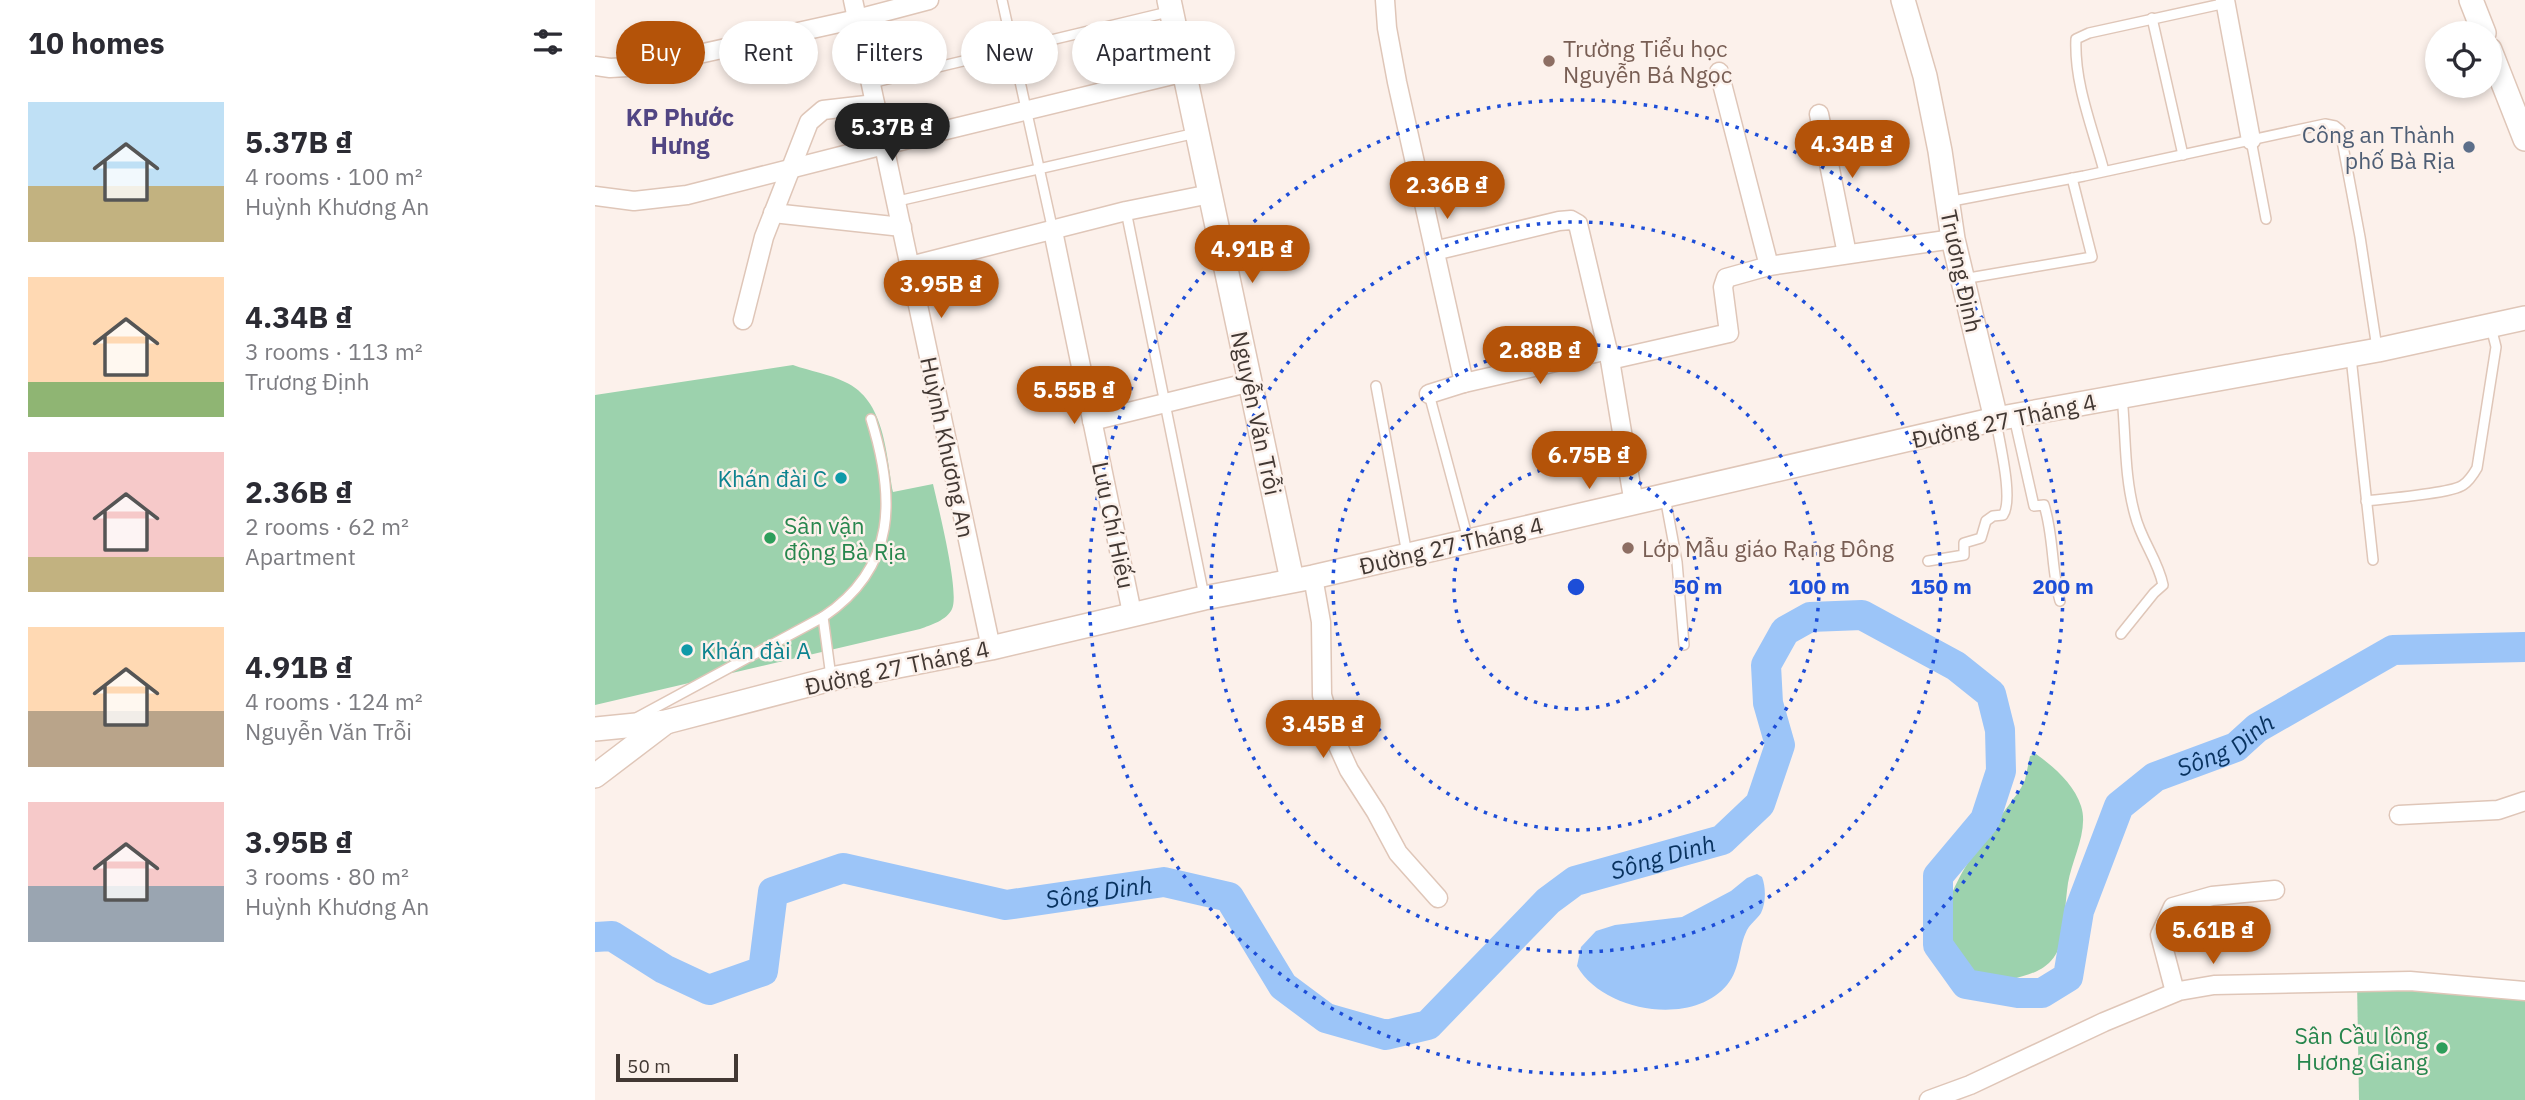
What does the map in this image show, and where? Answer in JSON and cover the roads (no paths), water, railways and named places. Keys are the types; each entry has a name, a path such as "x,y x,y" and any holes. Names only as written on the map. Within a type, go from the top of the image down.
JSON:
{"street":[{"name":"Huỳnh Khương An","path":"853,0 857,19"},
{"path":"595,66 645,66 857,19 929,0"},
{"path":"1385,0 1392,55 1464,383"},
{"name":"Trương Định","path":"1903,0 1925,76 1961,280 2005,417"},
{"path":"2471,0 2479,21"},
{"path":"2225,2 2251,140"},
{"path":"1719,72 1769,266"},
{"path":"2502,81 2525,139"},
{"name":"Huỳnh Khương An","path":"871,84 991,648"},
{"path":"595,196 633,201 687,195 1135,84"},
{"name":"Nguyễn Văn Trỗi","path":"1188,84 1251,382 1302,579"},
{"path":"743,320 764,237 809,122 823,110 875,104"},
{"path":"1819,114 1847,254"},
{"path":"910,266 1126,211 1210,194"},
{"path":"773,213 902,227"},
{"path":"1434,251 1559,220 1571,220 1578,224 1609,355 1634,504"},
{"name":"Lưu Chí Hiếu","path":"1053,231 1132,614"},
{"path":"1429,394 1464,383 1729,332 1723,287 1726,278 1769,266 1953,239"},
{"name":"Đường 27 Tháng 4","path":"595,730 666,722 831,679 991,648 1204,598 1302,579 2005,417 2378,350 2525,318"},
{"path":"1092,421 1251,382"},
{"path":"1302,579 1321,622 1322,695 1333,737 1349,770 1377,811 1398,853 1438,898"},
{"name":"Đường 27 Tháng 4","path":"595,776 666,722"},
{"path":"2399,815 2498,810 2525,802"},
{"path":"2175,992 2160,935 2173,907 2212,896 2275,890"},
{"path":"1929,1100 1970,1085 2175,992 2214,985 2370,981 2410,981 2525,991"}],"lane":[{"path":"1002,0 1007,21"},
{"path":"2104,171 2075,58 2076,39 2089,33 2225,2"},
{"path":"1058,37 1171,6"},
{"path":"2151,18 2183,155"},
{"path":"1021,84 1053,231"},
{"path":"1947,202 2325,124 2335,126 2340,130 2378,350"},
{"path":"898,201 1198,132"},
{"path":"2251,140 2266,219"},
{"path":"1961,280 2092,257 2072,178"},
{"path":"1126,211 1204,598"},
{"path":"2366,501 2462,487 2472,477 2477,468 2496,347 2490,326"},
{"path":"2351,355 2373,561"},
{"path":"1376,386 1407,554"},
{"path":"1429,394 1468,540"},
{"path":"2122,396 2129,491 2136,520 2160,571 2163,585 2122,634"},
{"path":"1928,561 1964,555 1964,543 1981,538 1986,521 1993,516 2003,515 2006,510 2005,417"},
{"path":"2005,417 2033,506 2044,505 2048,517 2052,563 2060,600"},
{"path":"621,727 823,617 844,603 859,587 883,534 886,479 871,419"},
{"path":"1665,497 1677,562 1684,645"},
{"path":"823,617 831,679"}],"water":[{"path":"1757,874 1762,877 1764,885 1763,909 1747,930 1732,978 1712,998 1671,1010 1649,1009 1606,994 1589,982 1577,966 1581,947 1596,931 1615,925 1682,917"}],"waterway":[{"name":"Sông Dinh","path":"595,937 612,936 664,969 709,990 763,971 773,892 843,868 1006,905 1164,882 1229,897 1283,986 1326,1018 1386,1035 1428,1025 1548,901 1575,881 1722,840 1760,804 1780,745 1768,703 1766,665 1785,631 1810,617 1862,615 1956,666 1991,694 2000,730 2001,771 1985,820 1938,876 1938,945 1966,984 2018,993 2042,993 2068,977 2079,911 2119,806 2155,777 2236,747 2257,728 2393,650 2525,647"}],"place":[{"name":"Trường Tiểu học Nguyễn Bá Ngọc","path":"1549,61"},
{"name":"Công an Thành phố Bà Rịa","path":"2469,147"},
{"name":"Khán đài C","path":"841,478"},
{"name":"Sân vận động Bà Rịa","path":"770,538"},
{"name":"Lớp Mẫu giáo Rạng Đông","path":"1628,548"},
{"name":"Khán đài A","path":"687,650"},
{"name":"Sân Cầu lông Hương Giang","path":"2442,1048"}],"district":[{"name":"KP Phước Hưng","path":"680,131"}]}
